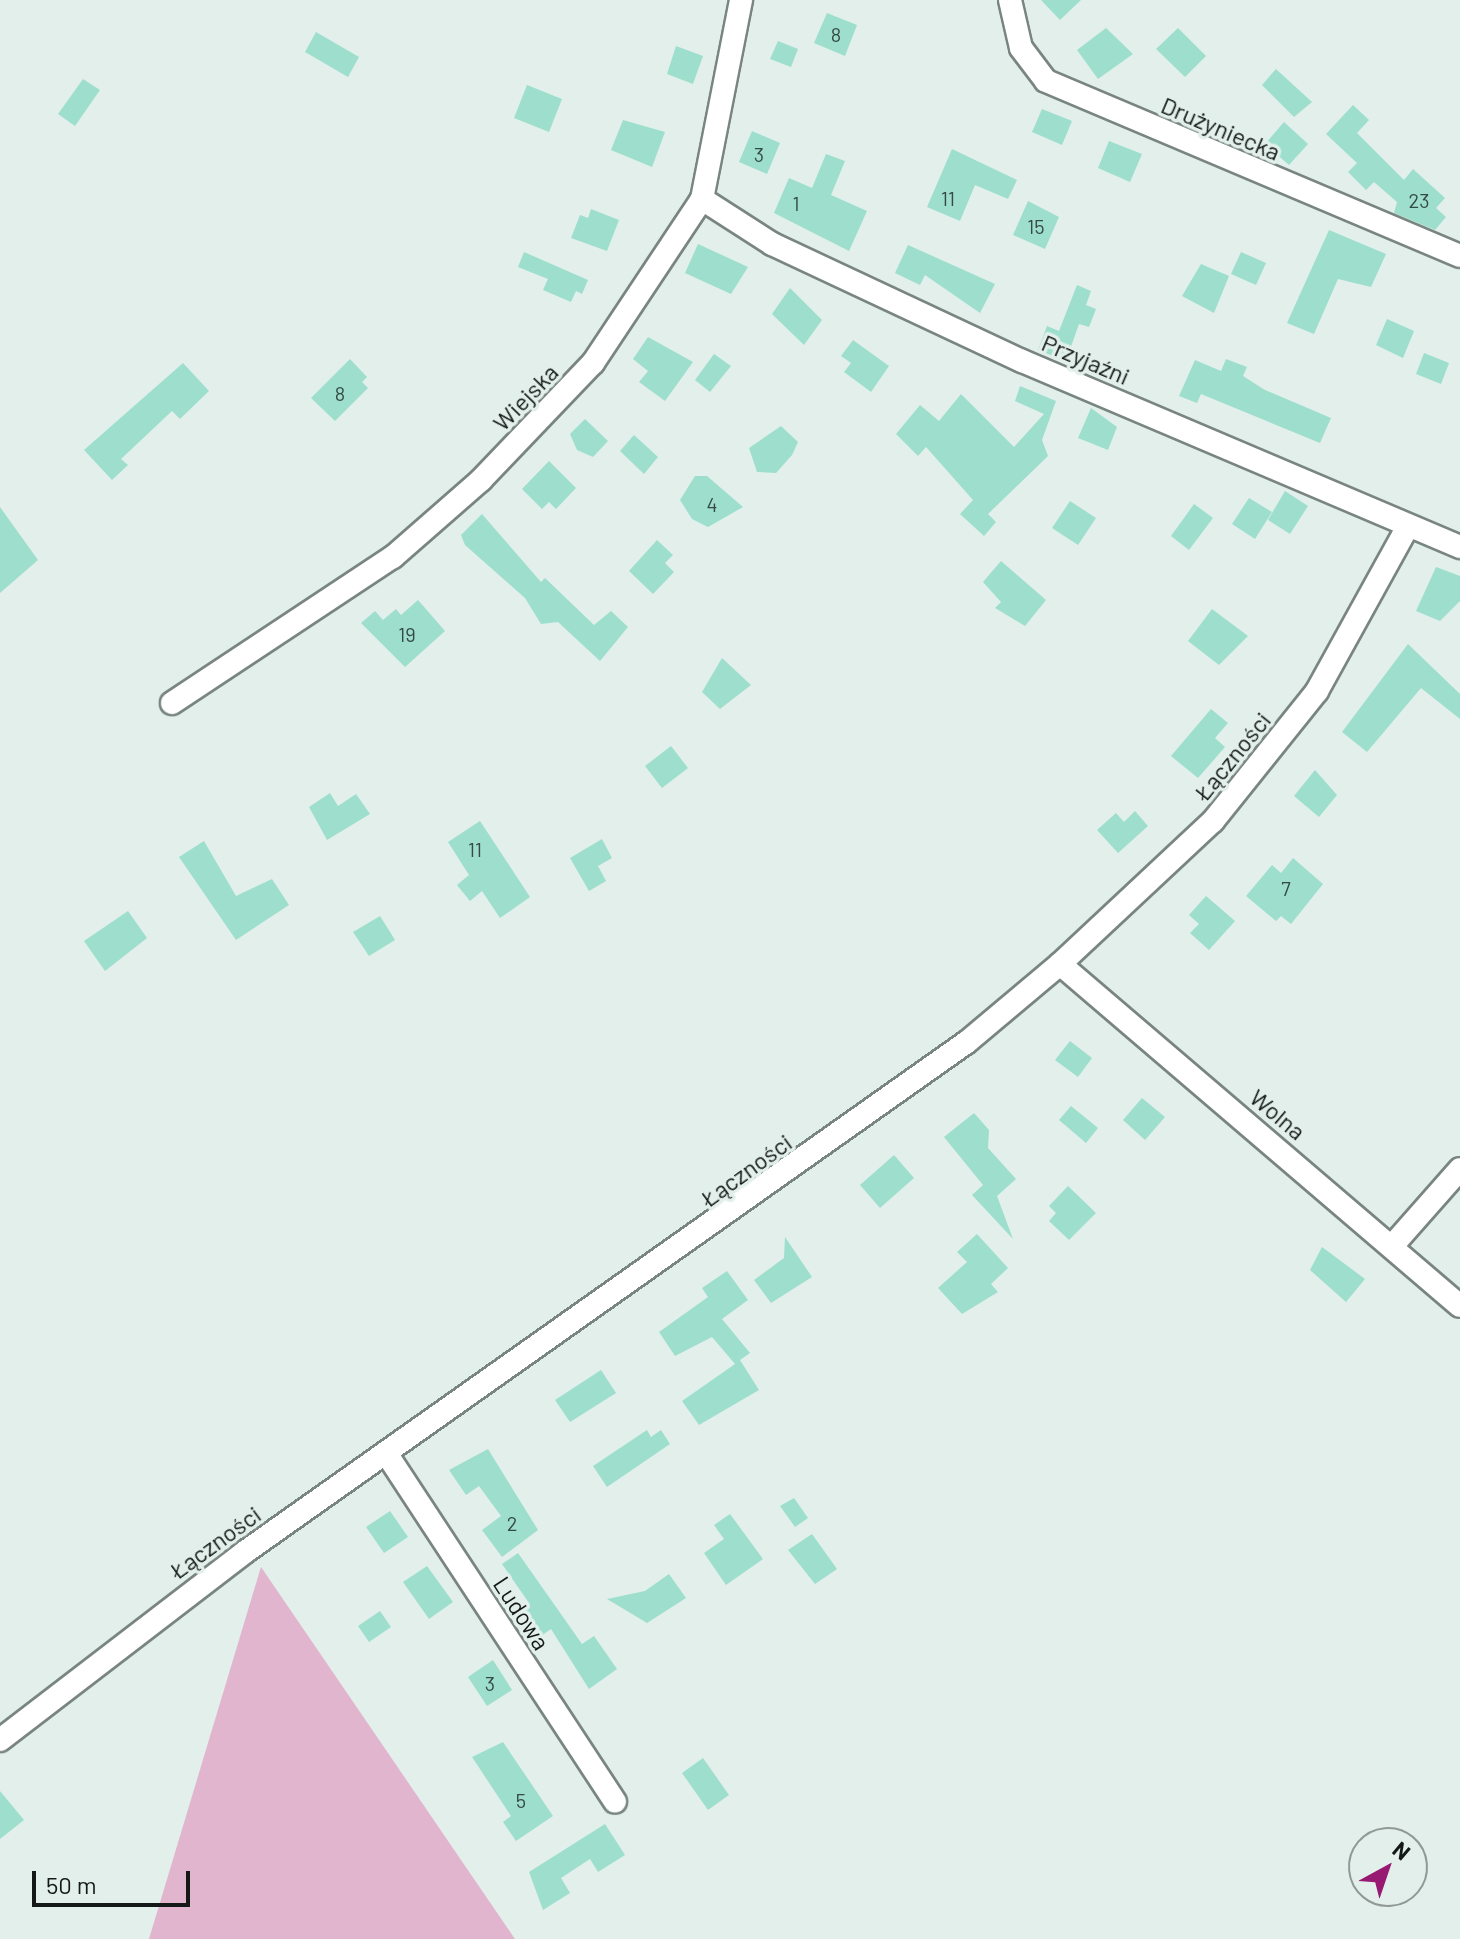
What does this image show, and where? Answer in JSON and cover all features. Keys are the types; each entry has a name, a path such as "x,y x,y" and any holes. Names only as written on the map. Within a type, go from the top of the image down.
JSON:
{"street":[{"name":"Wiejska","path":"172,703 325,607 481,480 593,363 702,199 741,0"},
{"name":"Drużyniecka","path":"1010,0 1021,48 1046,81 1460,256"},
{"name":"Przyjaźni","path":"702,199 772,244 1407,528 1460,547"},
{"name":"Łączności","path":"0,1740 386,1453 797,1165 1060,964 1223,810 1317,691 1407,528"},
{"name":"Wolna","path":"1060,964 1393,1245 1460,1306"},
{"path":"1393,1245 1460,1169"},
{"name":"Ludowa","path":"386,1453 615,1801"}],"shaded area":[{"path":"261,1567 515,1939 149,1939"}],"building":[{"path":"1041,0 1081,0 1060,20"},
{"path":"827,13 857,25 845,56 814,43"},
{"path":"1106,28 1133,54 1098,79 1077,50"},
{"path":"1178,28 1206,56 1185,77 1156,49"},
{"path":"316,32 359,57 348,77 305,52"},
{"path":"778,41 798,49 791,67 770,59"},
{"path":"676,46 703,56 693,84 667,74"},
{"path":"1276,69 1312,102 1294,117 1262,85"},
{"path":"83,79 100,90 75,126 58,114"},
{"path":"527,85 562,99 549,132 514,118"},
{"path":"1353,105 1369,120 1357,133 1404,180 1413,169 1445,198 1436,208 1446,217 1435,230 1394,213 1397,202 1374,182 1366,190 1348,172 1357,163 1326,134"},
{"path":"1042,109 1072,121 1062,145 1032,132"},
{"path":"623,120 665,132 652,167 611,150"},
{"path":"1284,122 1308,144 1289,165 1265,144"},
{"path":"752,131 780,143 767,174 739,162"},
{"path":"1109,141 1142,154 1130,182 1098,168"},
{"path":"952,149 1017,180 1008,199 975,185 960,221 927,207"},
{"path":"826,154 845,161 831,195 867,211 849,251 774,213 789,178 812,188"},
{"path":"1028,201 1059,217 1045,249 1013,235"},
{"path":"591,209 619,220 607,251 571,238 580,215 588,218"},
{"path":"1329,230 1386,254 1371,287 1338,279 1314,334 1287,323"},
{"path":"698,244 748,267 731,294 685,273"},
{"path":"908,245 995,284 980,313 925,275 920,285 895,273"},
{"path":"524,252 588,280 582,294 576,291 571,302 543,290 548,279 518,267"},
{"path":"1241,252 1266,263 1256,285 1231,274"},
{"path":"1201,264 1229,276 1214,313 1182,296"},
{"path":"1077,285 1091,291 1086,305 1096,309 1089,327 1079,324 1066,361 1038,350 1047,326 1059,331"},
{"path":"790,288 822,320 804,345 772,314"},
{"path":"1387,319 1414,331 1403,358 1376,345"},
{"path":"648,337 693,362 665,401 639,382 648,371 633,359"},
{"path":"853,340 889,366 871,392 844,372 851,363 841,356"},
{"path":"1424,353 1449,363 1441,384 1416,374"},
{"path":"714,354 731,366 710,392 695,380"},
{"path":"350,359 367,377 362,382 368,388 335,421 311,398"},
{"path":"1226,359 1247,367 1243,376 1265,390 1331,418 1320,443 1201,394 1197,403 1179,396 1195,360 1221,371"},
{"path":"183,363 209,391 180,419 172,411 121,459 128,465 112,480 84,450"},
{"path":"1020,386 1056,401 1042,440 1048,456 988,514 996,522 984,536 960,514 973,500 926,447 918,456 896,434 920,405 939,421 961,394 1014,447 1044,414 1015,401"},
{"path":"1091,408 1117,427 1108,450 1078,438"},
{"path":"585,419 608,441 593,457 577,450 570,434"},
{"path":"781,426 798,442 792,455 776,473 757,472 749,448"},
{"path":"634,435 658,457 644,474 620,451"},
{"path":"549,461 576,488 556,509 549,502 542,509 522,489"},
{"path":"695,476 707,476 743,507 708,527 692,519 680,500"},
{"path":"1285,491 1308,506 1290,534 1268,520"},
{"path":"1249,498 1272,512 1255,539 1232,524"},
{"path":"1070,501 1096,518 1078,545 1052,528"},
{"path":"1194,504 1213,518 1189,550 1171,536"},
{"path":"0,507 38,560 0,593"},
{"path":"482,514 541,582 545,578 594,625 611,611 628,627 600,661 558,622 541,624 525,598 465,545 461,535"},
{"path":"657,540 673,555 665,563 674,572 653,594 629,571"},
{"path":"1001,561 1046,600 1025,626 995,608 1001,602 983,582"},
{"path":"1436,567 1460,576 1460,601 1440,621 1416,611"},
{"path":"418,600 445,631 405,667 361,623 375,611 383,620 396,609 401,615"},
{"path":"1212,609 1248,636 1219,665 1188,641"},
{"path":"1408,644 1460,694 1460,719 1421,688 1367,752 1342,732"},
{"path":"722,658 751,685 720,709 702,692"},
{"path":"1211,709 1228,723 1215,738 1225,747 1198,778 1171,756"},
{"path":"671,746 688,768 662,788 645,766"},
{"path":"1315,770 1337,795 1319,817 1294,796"},
{"path":"330,793 338,806 356,794 370,814 327,840 309,807"},
{"path":"1135,811 1148,826 1118,853 1097,830 1116,813 1124,822"},
{"path":"480,821 530,897 500,918 482,891 470,901 457,885 469,875 448,842"},
{"path":"602,839 612,858 598,866 606,881 589,891 570,858"},
{"path":"204,841 236,896 272,879 289,905 236,940 179,857"},
{"path":"1293,858 1323,884 1291,924 1281,916 1276,921 1246,896 1272,865 1281,873"},
{"path":"1206,896 1235,921 1209,950 1190,933 1199,924 1189,915"},
{"path":"128,911 147,938 105,971 84,941"},
{"path":"380,916 395,940 369,956 353,932"},
{"path":"1070,1041 1092,1058 1078,1077 1055,1060"},
{"path":"1142,1098 1165,1117 1145,1140 1123,1120"},
{"path":"1071,1106 1098,1128 1086,1143 1059,1120"},
{"path":"974,1113 989,1130 988,1148 1016,1179 997,1196 1013,1239 972,1195 983,1185 944,1137"},
{"path":"894,1155 914,1178 880,1208 860,1185"},
{"path":"1068,1186 1096,1213 1069,1240 1049,1221 1056,1213 1049,1206"},
{"path":"977,1234 1008,1268 991,1284 998,1292 962,1314 938,1288 967,1262 957,1252"},
{"path":"785,1237 812,1277 771,1303 754,1280 784,1258"},
{"path":"1322,1247 1365,1279 1346,1302 1310,1270"},
{"path":"727,1271 748,1300 722,1319 750,1353 740,1360 759,1390 699,1425 682,1401 735,1364 712,1337 675,1356 659,1332 708,1297 702,1288"},
{"path":"601,1370 616,1393 570,1422 555,1400"},
{"path":"647,1430 651,1437 661,1430 670,1444 607,1487 593,1466"},
{"path":"488,1449 538,1530 502,1557 482,1530 501,1516 479,1486 466,1495 449,1470"},
{"path":"794,1498 808,1518 795,1527 780,1506"},
{"path":"390,1511 408,1537 384,1553 366,1527"},
{"path":"730,1514 763,1559 726,1585 704,1553 724,1539 714,1525"},
{"path":"812,1534 837,1569 815,1584 788,1550"},
{"path":"518,1553 582,1644 594,1636 617,1669 589,1689 551,1629 541,1636 521,1608 529,1603 502,1564"},
{"path":"427,1566 453,1602 429,1619 403,1582"},
{"path":"669,1574 686,1598 647,1623 607,1599 645,1591"},
{"path":"380,1611 391,1627 369,1642 358,1626"},
{"path":"493,1660 512,1690 487,1706 468,1677"},
{"path":"503,1742 553,1816 516,1841 503,1822 511,1816 472,1757"},
{"path":"703,1758 729,1795 708,1810 682,1773"},
{"path":"0,1791 24,1820 0,1839"},
{"path":"605,1824 625,1855 598,1872 590,1859 561,1878 570,1893 543,1910 529,1872"}]}
